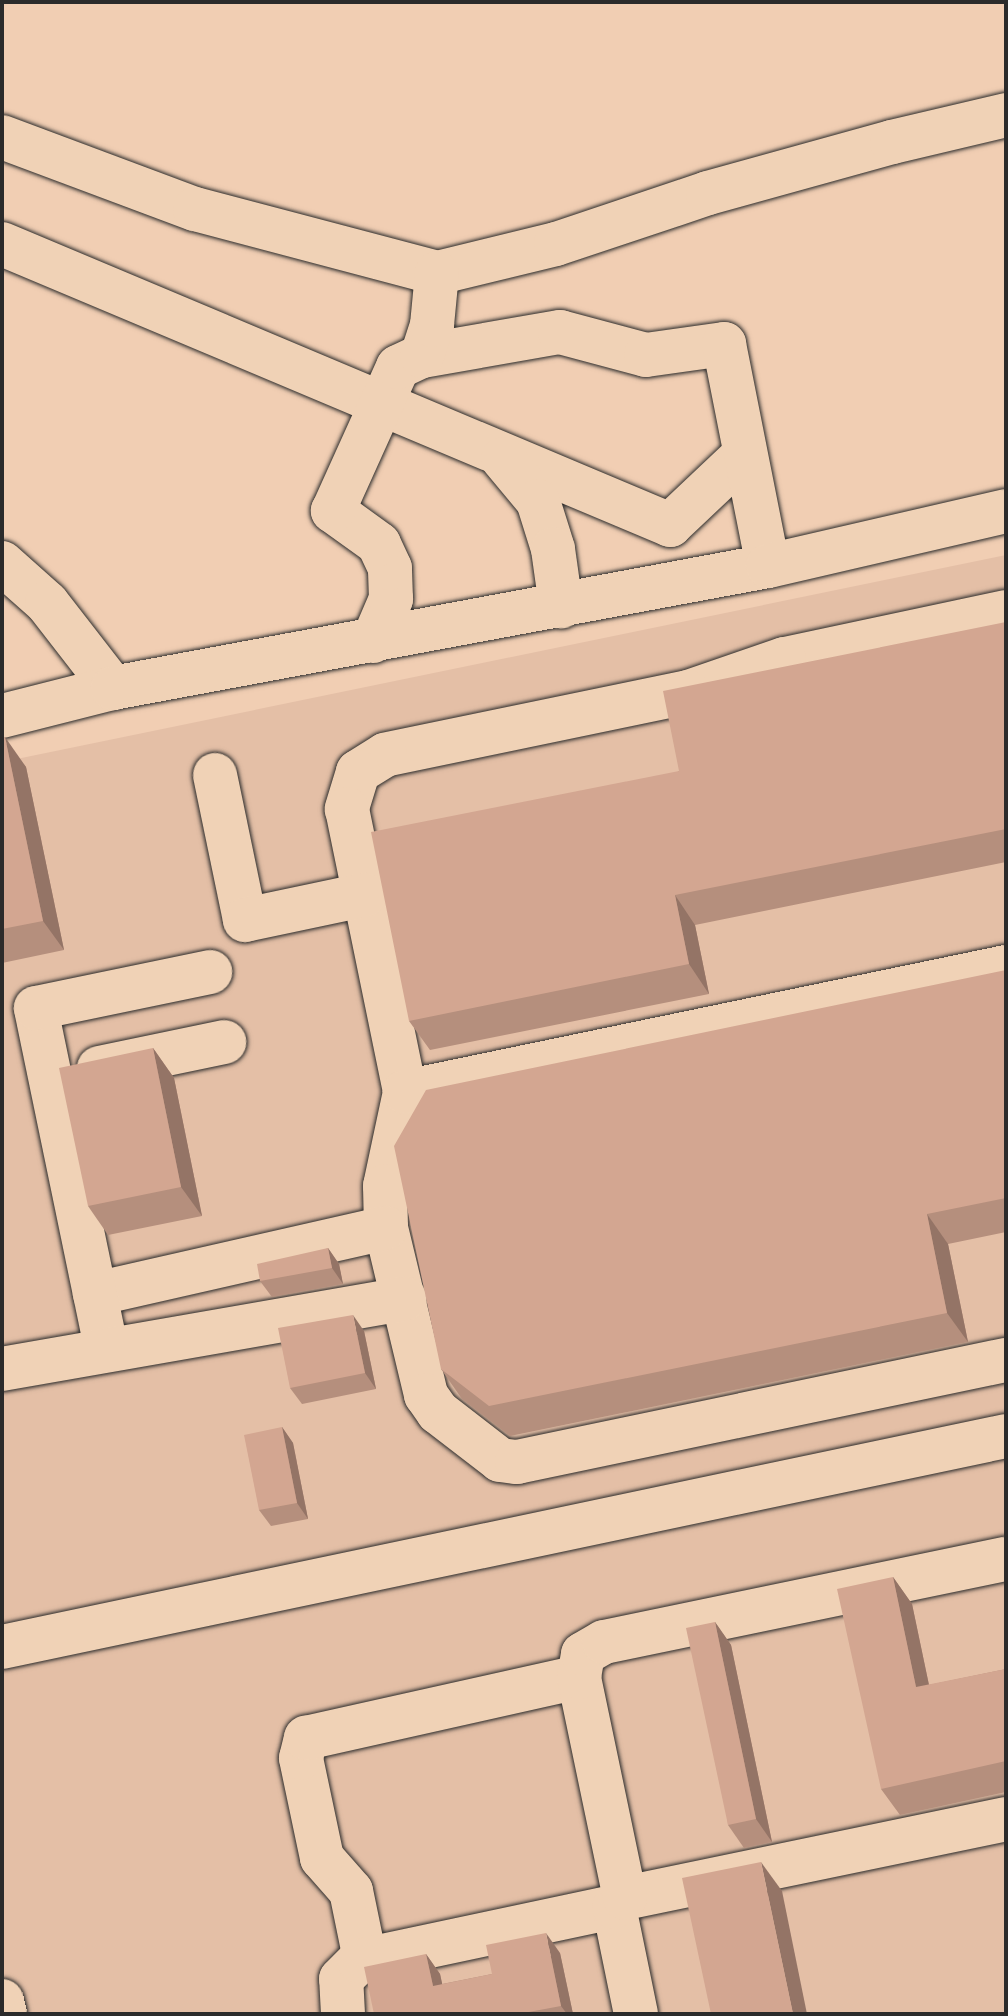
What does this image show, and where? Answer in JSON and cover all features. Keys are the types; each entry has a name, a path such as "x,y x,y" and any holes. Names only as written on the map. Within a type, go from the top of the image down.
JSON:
{"street":[{"path":"2,137 195,209 437,273 556,244 708,193 861,150 1006,115"},
{"path":"2,244 503,459 670,525 744,455"},
{"path":"422,356 432,325 437,273"},
{"path":"445,628 390,568 379,544 333,511 398,367 422,356 560,332 646,355 724,344 768,566"},
{"path":"503,459 538,501 553,549 561,606"},
{"path":"2,716 113,688 768,566 1006,511"},
{"path":"2,563 47,603 113,688"},
{"path":"373,641 391,599 390,568"},
{"path":"1006,612 784,659 688,692 374,759 352,780 347,800 405,1092 385,1186 386,1228 429,1402 505,1461 1006,1360"},
{"path":"215,775 245,920 364,895"},
{"path":"405,1092 1006,967"},
{"path":"106,1347 36,1008 210,972"},
{"path":"50,1078 224,1042"},
{"path":"95,1294 386,1228"},
{"path":"2,1369 106,1347 163,1342 405,1299"},
{"path":"2,1647 1006,1436"},
{"path":"636,2014 579,1677 583,1654 604,1642 1006,1559"},
{"path":"365,1959 351,1891 322,1858 301,1758 306,1738 579,1677"},
{"path":"343,2014 341,1979 365,1959 1006,1819"},
{"path":"2,2001 5,2014"}],"shaded area":[{"path":"1006,555 1006,2014 2,2014 2,762"}],"building":[{"path":"1006,622 1006,829 675,895 689,964 409,1021 371,832 679,771 663,691"},
{"path":"5,737 43,921 2,929 2,738"},
{"path":"1006,970 1006,1198 927,1214 947,1313 489,1406 441,1369 394,1146 426,1090"},
{"path":"153,1048 181,1187 88,1206 59,1068"},
{"path":"328,1248 332,1268 260,1281 257,1264"},
{"path":"353,1315 365,1373 290,1388 278,1328"},
{"path":"282,1427 297,1503 259,1510 244,1435"},
{"path":"893,1577 916,1687 1006,1669 1006,1761 881,1789 837,1589"},
{"path":"715,1622 756,1819 728,1825 686,1628"},
{"path":"761,1862 793,2014 711,2014 682,1878"},
{"path":"546,1933 561,2006 518,2014 374,2014 364,1967 426,1954 433,1986 492,1974 486,1945"}]}
